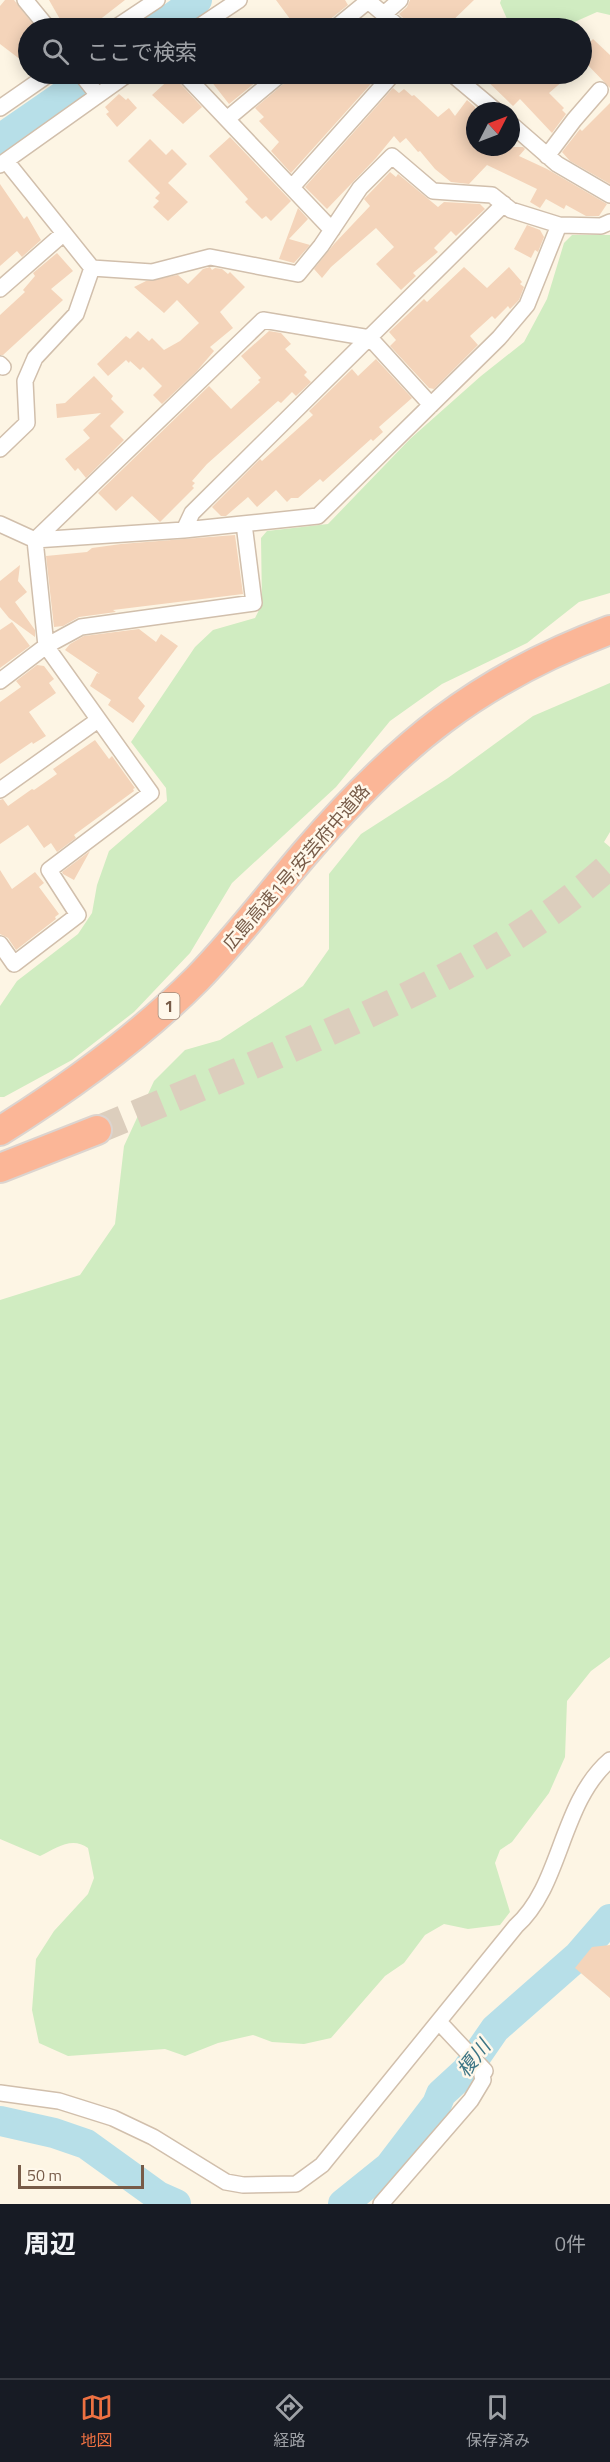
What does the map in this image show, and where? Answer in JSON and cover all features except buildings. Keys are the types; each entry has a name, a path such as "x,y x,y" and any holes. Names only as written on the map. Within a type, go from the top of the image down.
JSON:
{"highway":[{"name":"広島高速1号;安芸府中道路","path":"0,1131 99,1063 170,1005 213,961 352,801 408,745 466,701 532,663 610,630"},
{"path":"0,1168 97,1130"}],"street":[{"path":"25,0 40,18"},
{"path":"130,18 157,0"},
{"path":"212,18 238,0"},
{"path":"347,18 368,0 389,18"},
{"path":"384,14 400,0"},
{"path":"0,108 35,84"},
{"path":"89,84 97,94"},
{"path":"112,84 3,163 92,268 152,272 210,256 298,274 332,230 360,188 392,156 433,191 492,195 511,210 559,225 601,226 610,222"},
{"path":"194,84 332,230"},
{"path":"227,119 270,84"},
{"path":"292,187 384,84"},
{"path":"464,84 485,102"},
{"path":"548,156 574,120 600,90"},
{"path":"520,132 557,164 610,195"},
{"path":"184,530 192,513 504,204"},
{"path":"0,524 35,540 184,530 318,516 499,338 527,305 559,225"},
{"path":"0,289 64,233"},
{"path":"0,449 27,423 25,381 35,358 76,314 92,268"},
{"path":"35,540 263,320 370,338 431,405"},
{"path":"0,681 46,646 81,627 254,603 243,524"},
{"path":"0,944 14,964 78,915 50,870 151,793 46,646 35,540"},
{"path":"0,790 98,720"},
{"path":"0,2093 59,2101 113,2118 153,2137 226,2182 243,2185 296,2184 322,2165 516,1926 527,1917 543,1888 577,1804 610,1760"},
{"path":"381,2204 471,2100 483,2080 482,2074 485,2071 439,2022"}],"green space":[{"path":"501,0 610,0 610,15 597,12 584,18 507,18 500,3"},
{"path":"572,235 610,235 610,593 579,602 527,643 442,684 390,721 336,787 232,883 190,953 134,1012 72,1060 4,1097 0,1097 0,1006 17,981 78,934 92,913 97,885 109,851 167,801 166,788 131,742 195,647 213,630 255,618 262,604 261,538 267,531 328,524 410,439 481,376 524,342 547,299 564,243"},
{"path":"610,683 610,832 604,842 610,847 610,1657 591,1671 567,1701 565,1757 549,1793 512,1842 500,1850 495,1863 510,1912 500,1925 468,1929 444,1924 425,1935 404,1963 385,1976 331,2038 304,2044 272,2042 253,2035 218,2043 185,2056 165,2049 68,2056 39,2043 32,2010 36,1959 54,1931 88,1894 94,1878 88,1848 70,1843 40,1856 0,1839 0,1300 80,1275 115,1224 124,1146 154,1081 185,1050 220,1040 303,986 329,949 329,874 361,834 448,778 533,716"}],"waterway":[{"path":"171,18 197,0"},
{"path":"0,139 80,84"},
{"name":"榎川","path":"343,2204 389,2167 437,2104 441,2094 466,2071 495,2029 578,1956 610,1919"},
{"name":"榎川","path":"0,2121 54,2133 86,2144 158,2196 176,2204"}],"tunnel":[{"path":"97,1130 318,1037 453,973 550,913 610,865"}]}
